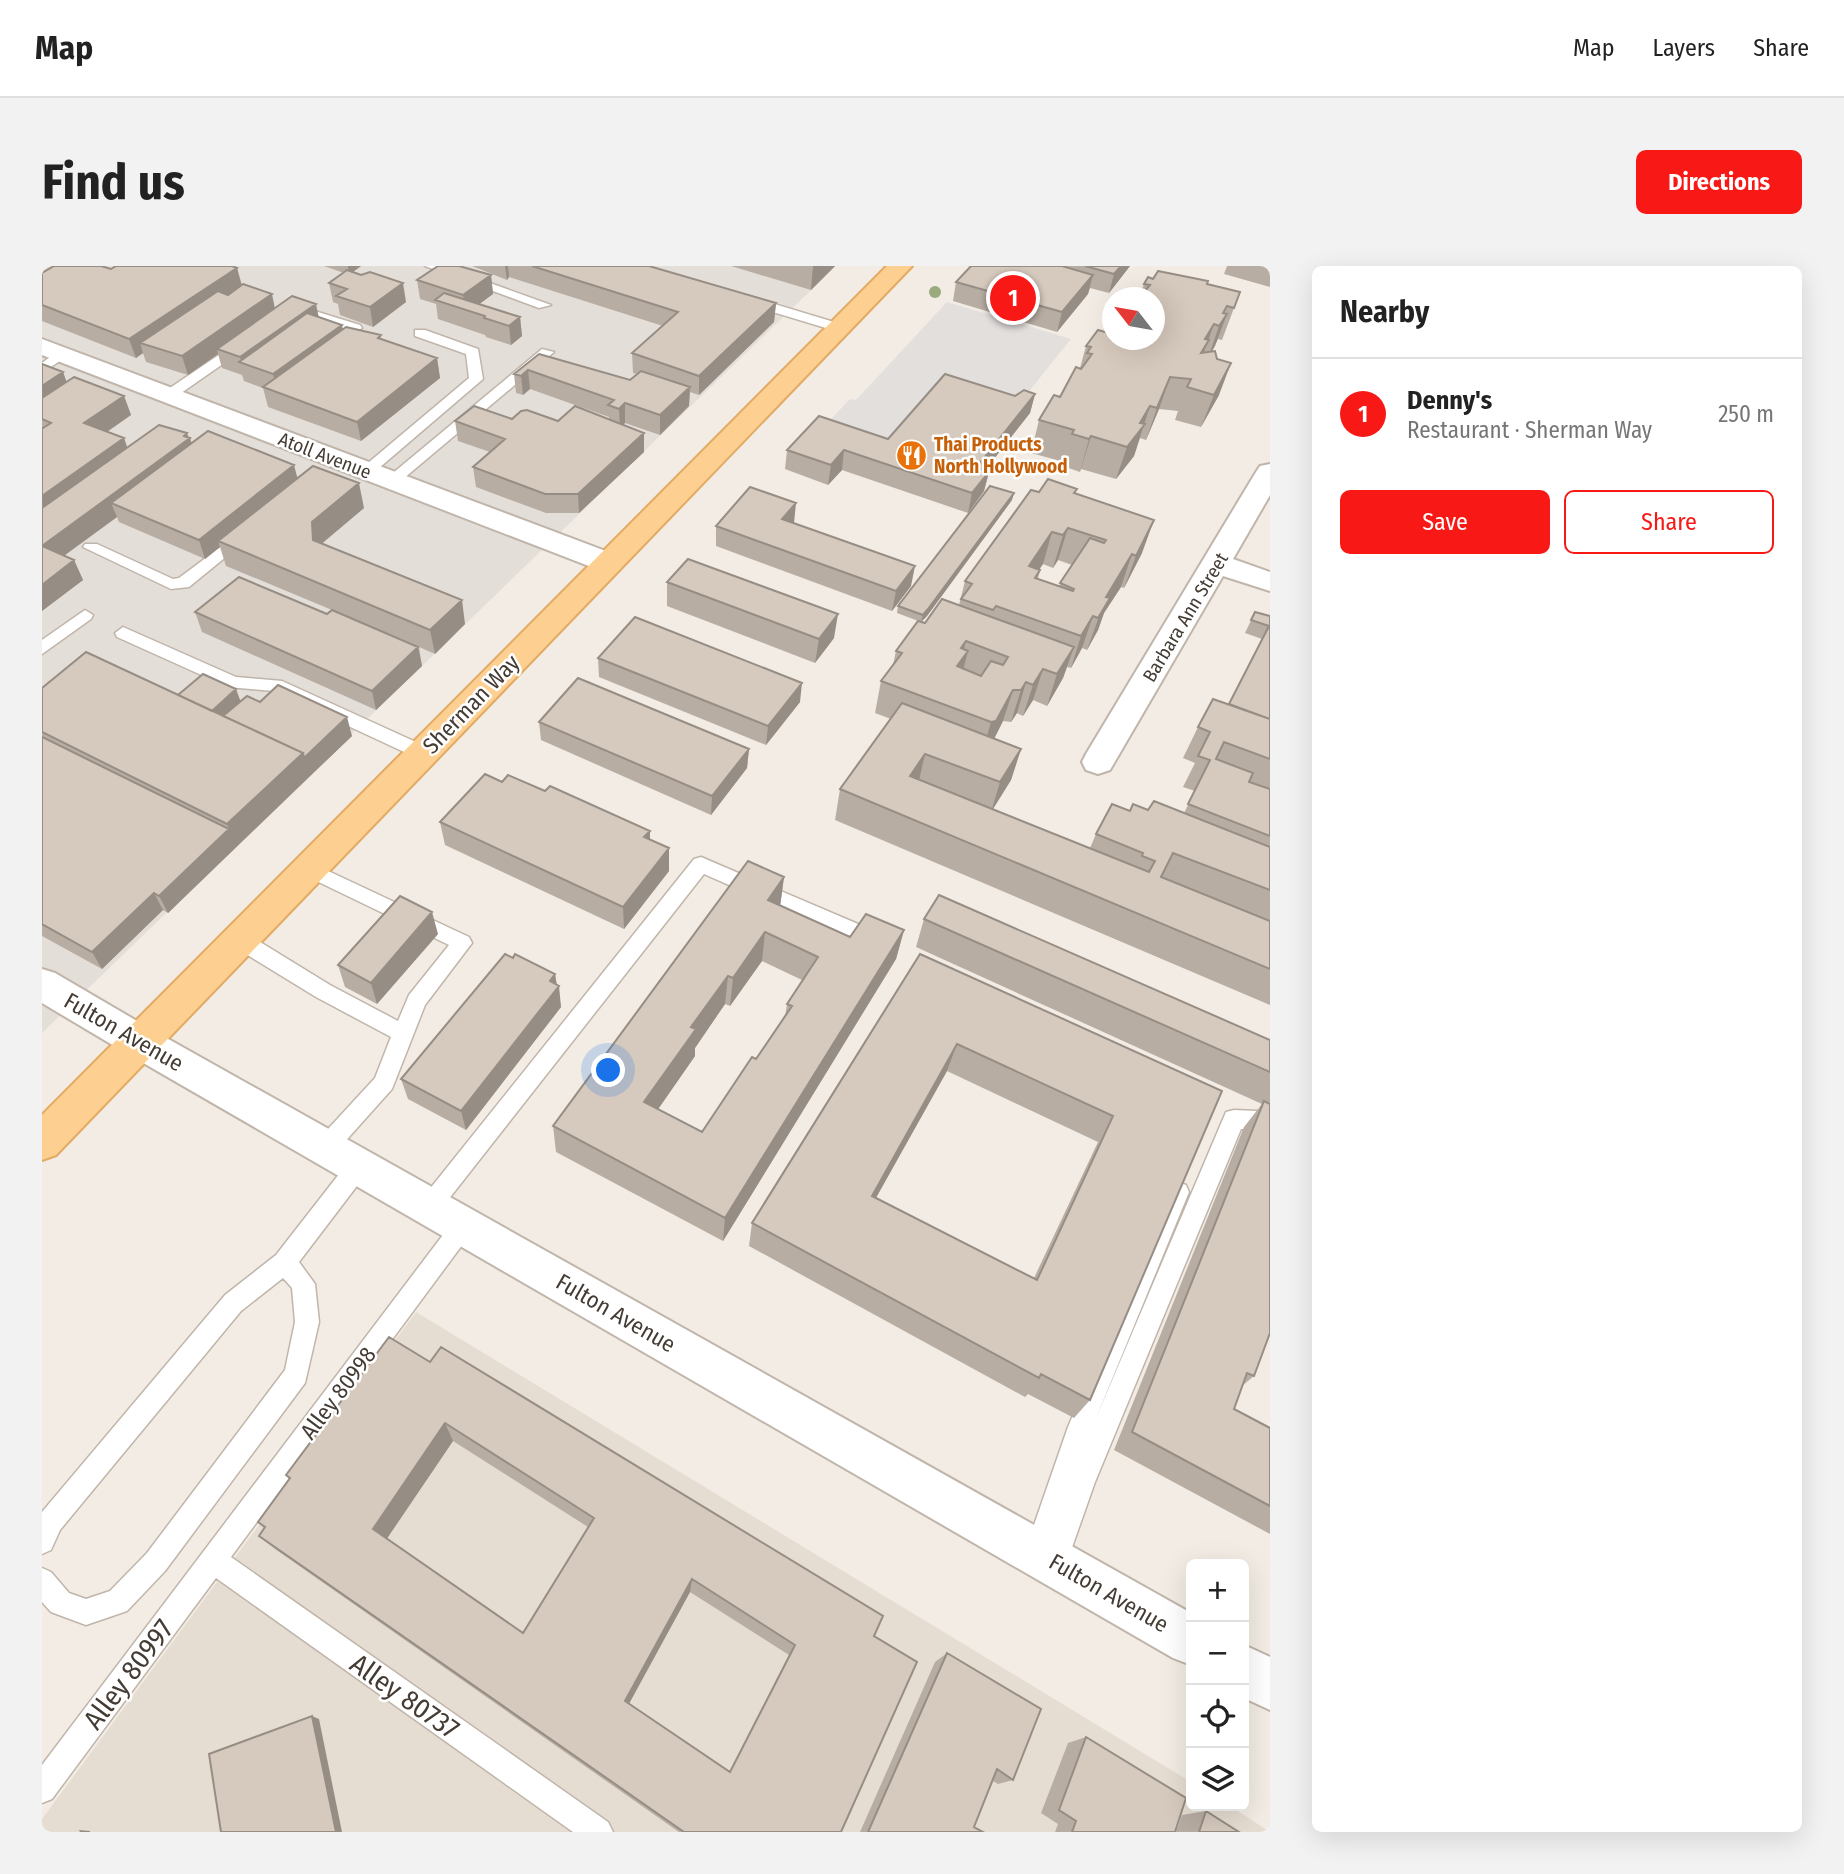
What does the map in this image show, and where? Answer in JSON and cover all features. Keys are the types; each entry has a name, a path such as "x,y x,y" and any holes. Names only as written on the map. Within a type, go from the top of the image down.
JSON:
{"main road":[{"name":"Sherman Way","path":"42,1142 900,266"}],"street":[{"name":"Atoll Avenue","path":"49,356 170,395 329,467 367,471 609,563"},
{"name":"Barbara Ann Street","path":"1098,762 1270,472"},
{"path":"1217,564 1270,582"},
{"name":"Fulton Avenue","path":"42,984 342,1158 1186,1637"},
{"path":"1249,1673 1270,1685"}],"lane":[{"path":"431,266 544,305"},
{"path":"737,297 839,328"},
{"path":"281,320 296,311 355,328"},
{"path":"367,471 476,379 473,352 420,333"},
{"path":"170,395 258,335"},
{"path":"392,481 547,352"},
{"path":"91,547 172,584 183,583 257,524"},
{"path":"42,648 85,615"},
{"path":"123,633 234,683 276,685 423,753"},
{"name":"Alley 80998","path":"213,1560 446,1217 701,864 852,930"},
{"path":"42,1541 51,1521 233,1303 284,1263 384,1083 416,1001 462,943 309,869"},
{"path":"240,940 323,991 402,1033"},
{"path":"1046,1556 1082,1482 1234,1119 1256,1120 1270,1126"},
{"path":"1046,1556 1080,1427 1186,1173"},
{"path":"42,1581 60,1603 86,1612 118,1601 156,1562 296,1375 307,1322 303,1284 284,1263"},
{"name":"Alley 80997","path":"42,1789 213,1560"},
{"name":"Alley 80737","path":"213,1560 598,1832"}],"shaded area":[{"path":"42,266 836,266 42,1033"},
{"path":"947,302 1071,339 1010,415 885,458 816,435 850,399 856,400"},
{"path":"416,1312 1186,1779 1186,1811 1238,1811 1270,1832 42,1832 42,1819"}],"building":[{"path":"54,266 101,266 111,269 116,266 237,268 129,339 42,305 42,273"},
{"path":"438,266 459,266 491,275 463,295 417,280"},
{"path":"532,266 649,266 776,303 699,376 632,353 678,312"},
{"path":"971,266 1062,266 1093,275 1062,312 956,282"},
{"path":"1085,266 1121,266 1114,274"},
{"path":"347,270 361,275 370,272 403,283 370,307 336,296 347,289 329,283"},
{"path":"1158,271 1208,281 1207,284 1240,292 1234,308 1227,306 1223,313 1227,314 1219,326 1214,324 1201,353 1215,351 1217,359 1231,363 1214,395 1187,387 1191,379 1170,377 1157,408 1150,406 1140,423 1145,424 1127,447 1091,436 1089,439 1072,434 1074,430 1039,420 1054,395 1060,397 1076,367 1081,369 1092,354 1087,353 1091,347 1086,346 1098,330 1102,331 1102,350 1165,350 1165,287 1148,287 1150,285 1144,284 1148,277 1153,279"},
{"path":"243,284 272,294 182,356 140,343 218,291 228,295"},
{"path":"444,293 520,317 509,326 435,300"},
{"path":"292,296 316,304 240,357 217,349"},
{"path":"307,313 342,325 273,374 239,362"},
{"path":"346,327 381,335 378,338 437,358 357,422 263,387"},
{"path":"539,354 630,380 641,371 690,387 660,415 625,403 619,409 608,405 614,400 528,370 521,376 514,374"},
{"path":"42,364 63,372 42,386"},
{"path":"945,374 1015,396 1024,390 1035,394 976,468 989,472 972,493 844,450 831,465 787,450 819,416 888,439"},
{"path":"74,377 124,396 84,423 124,438 42,496 42,428 51,423 42,419 42,398"},
{"path":"474,406 512,419 521,411 527,410 558,421 575,406 644,433 578,494 545,494 473,467 505,439 455,421"},
{"path":"159,425 187,433 184,436 190,438 42,546 42,508"},
{"path":"208,431 294,465 199,540 111,503"},
{"path":"313,466 359,483 312,522 313,540 462,600 430,630 218,541"},
{"path":"1048,479 1077,489 1074,493 1154,520 1136,556 1132,554 1106,597 1110,598 1098,618 1093,616 1081,636 996,606 993,610 961,599 972,584 965,581 1031,490 1039,492","holes":["1068,528 1106,540 1104,543 1090,538 1060,583 1074,589 1073,591 1035,578 1040,570 1029,566 1052,532 1063,535"]},
{"path":"990,486 1014,493 928,609 923,615 898,606"},
{"path":"750,487 796,503 782,519 915,566 896,591 716,526"},
{"path":"42,546 74,560 42,585"},
{"path":"688,559 838,614 819,639 667,582"},
{"path":"239,577 327,614 332,610 418,647 372,691 195,612"},
{"path":"942,599 1074,647 1057,674 1043,669 1033,685 1026,682 1021,690 1013,690 996,721 991,722 881,681 902,653 896,651 918,621 925,623","holes":["966,641 1008,657 1003,665 991,661 981,676 957,666 968,651 961,648"]},
{"path":"1255,612 1270,616 1270,719 1229,704 1269,626 1251,620"},
{"path":"635,617 802,683 768,726 598,658"},
{"path":"86,652 303,753 227,824 42,732 42,688"},
{"path":"203,674 236,689 212,711 178,695"},
{"path":"578,678 749,749 712,796 539,722"},
{"path":"278,685 347,717 304,758 303,753 223,716 247,696 260,702"},
{"path":"1213,699 1270,719 1270,759 1224,742 1216,759 1253,773 1249,782 1270,789 1270,836 1188,804 1210,760 1198,756 1210,732 1198,727"},
{"path":"902,703 1021,749 1000,782 925,754 910,776 1149,872 1155,861 1142,856 1143,853 1096,834 1112,804 1130,811 1133,804 1148,810 1154,801 1270,847 1270,890 1173,853 1161,877 1270,921 1270,969 840,789"},
{"path":"42,737 229,829 159,896 154,893 92,952 42,924"},
{"path":"485,774 502,782 508,775 545,791 550,786 650,831 644,837 669,848 623,907 440,822"},
{"path":"748,861 784,877 768,900 850,937 866,914 904,930 725,1218 553,1126","holes":["765,932 818,957 787,1004 792,1006 756,1059 752,1057 702,1132 644,1102 696,1029 691,1027 728,976 733,978"]},
{"path":"939,895 1270,1040 1270,1072 924,919"},
{"path":"400,896 432,912 371,983 338,965"},
{"path":"505,954 513,958 515,954 555,974 550,981 559,986 461,1111 401,1079"},
{"path":"920,954 1222,1091 1090,1400 1041,1374 1039,1378 752,1223","holes":["957,1044 1113,1116 1037,1280 872,1196"]},
{"path":"1264,1101 1270,1104 1270,1333 1254,1376 1247,1373 1234,1409 1270,1428 1270,1506 1132,1432"},
{"path":"389,1337 430,1362 441,1347 883,1616 874,1636 917,1662 841,1832 684,1832 259,1536 265,1527 258,1522 290,1478 286,1475","holes":["445,1423 594,1518 523,1633 373,1529","692,1579 795,1645 730,1772 625,1701"]},
{"path":"947,1653 1041,1709 1013,1780 997,1769 974,1827 983,1832 868,1832"},
{"path":"312,1716 336,1832 221,1832 209,1754"},
{"path":"1086,1737 1186,1798 1175,1832 1072,1832 1076,1821 1059,1810"},
{"path":"1206,1811 1239,1832 1199,1832"}],"place":[{"name":"Denny's","path":"1013,298"},
{"name":"Thai Products North Hollywood","path":"911,455"}]}
